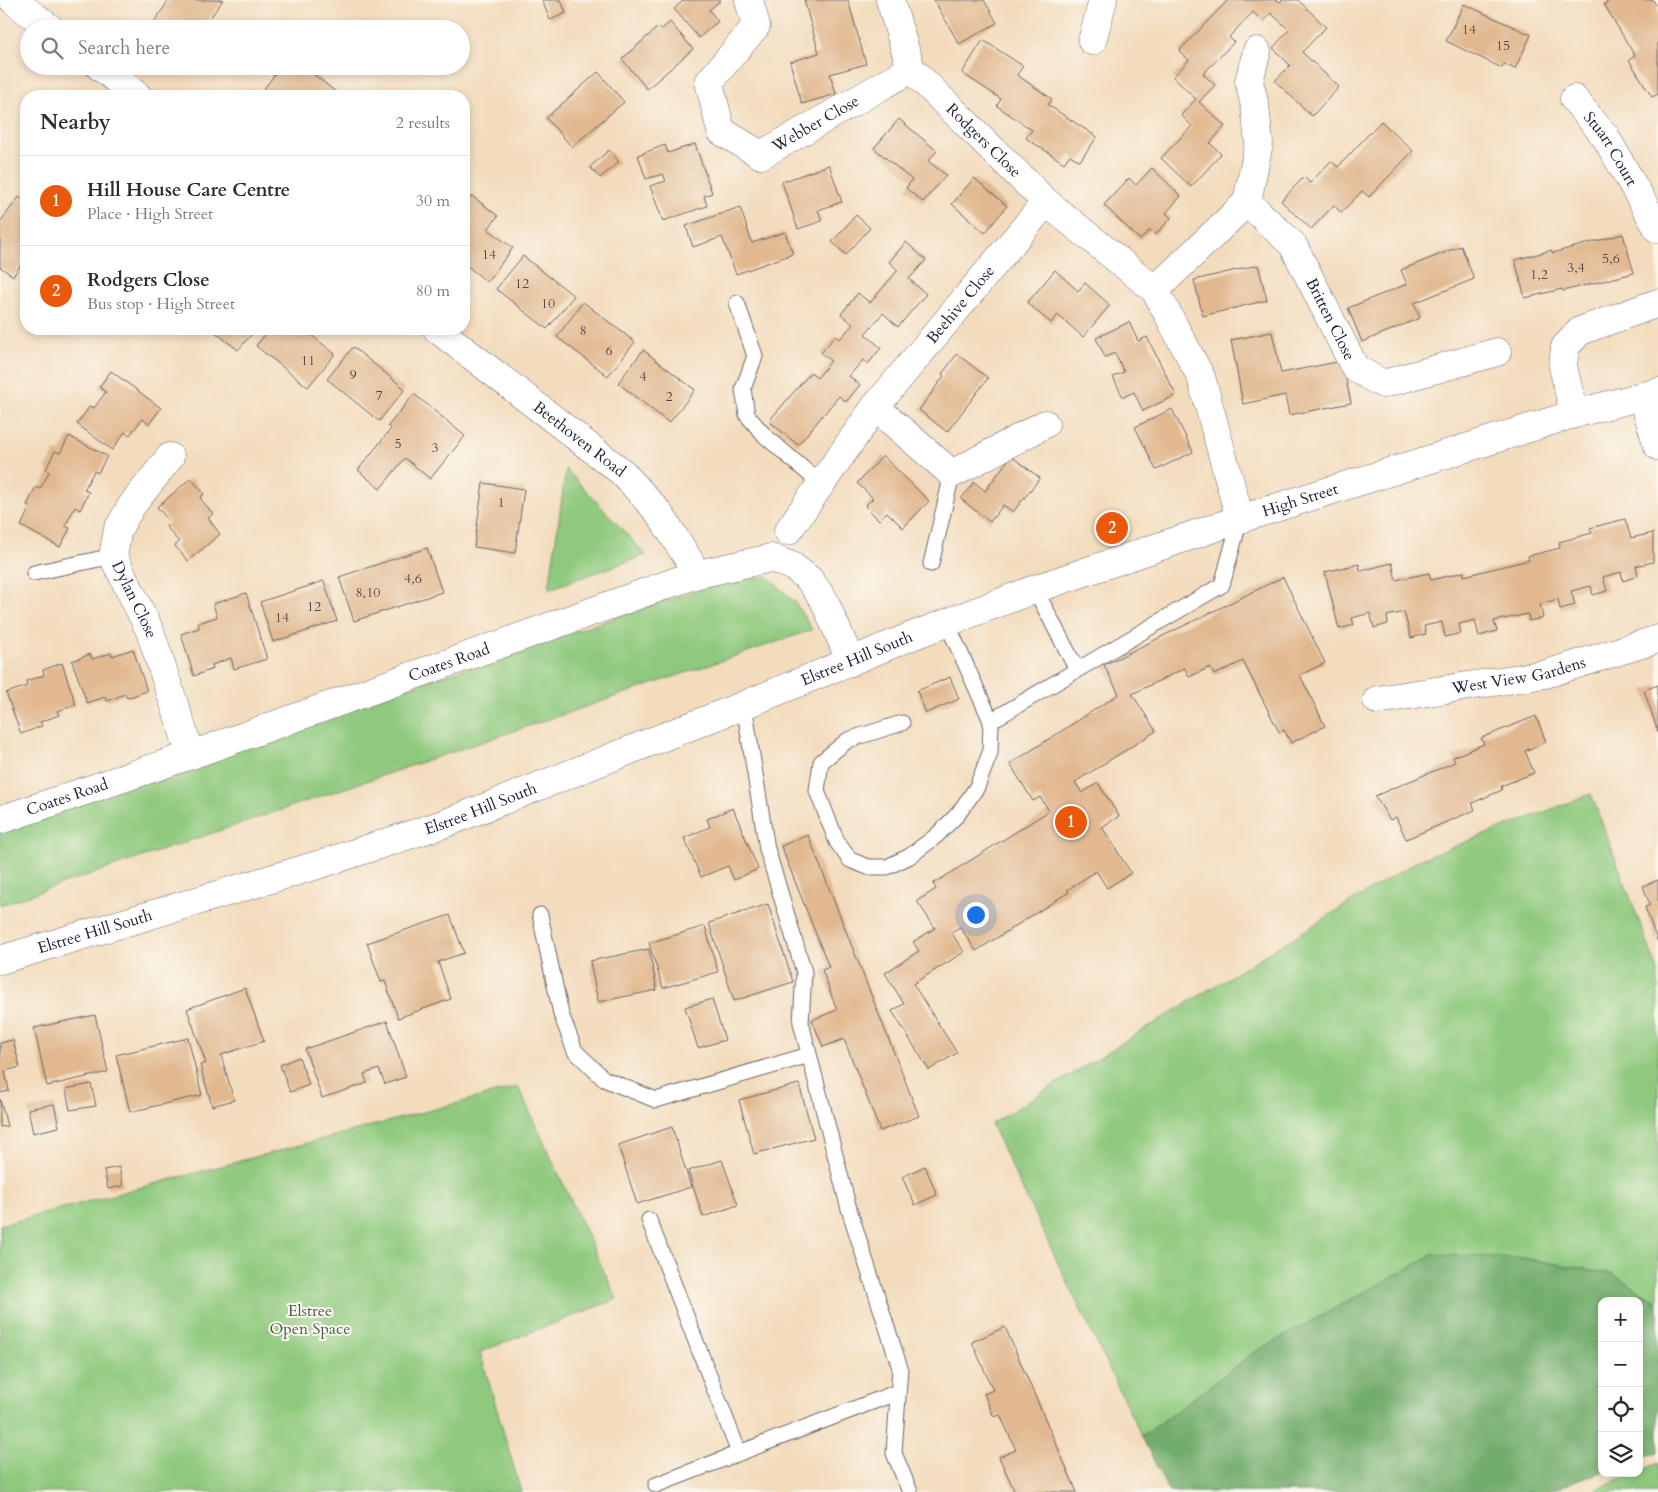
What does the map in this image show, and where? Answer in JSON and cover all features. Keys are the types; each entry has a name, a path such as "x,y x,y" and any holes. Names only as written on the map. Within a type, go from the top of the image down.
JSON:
{"street":[{"path":"13,0 39,20"},
{"name":"Webber Close","path":"749,0 756,26 709,82 721,131 761,156 910,69"},
{"name":"Rodgers Close","path":"890,0 910,69 1046,202 1155,290 1201,377 1240,519"},
{"path":"1092,41 1103,0"},
{"path":"1155,290 1248,202 1259,143 1255,106 1249,81 1257,50"},
{"path":"111,75 130,90"},
{"name":"Stuart Court","path":"1574,99 1605,136 1658,229"},
{"name":"Beehive Close","path":"788,530 875,407 1046,202"},
{"name":"Britten Close","path":"1248,202 1293,245 1355,368 1383,384 1498,352"},
{"path":"1574,414 1563,366 1565,347 1580,332 1658,303"},
{"name":"Beethoven Road","path":"445,335 623,473 659,513 689,560 694,575"},
{"path":"1650,394 1658,446"},
{"name":"High Street","path":"947,623 1035,589 1240,519 1574,414 1650,394"},
{"path":"875,407 952,474 1045,424"},
{"name":"Dylan Close","path":"170,457 132,505 118,529 113,556 150,631 191,755"},
{"name":"Coates Road","path":"0,820 191,755 694,575 771,558 792,566 809,579 824,600 851,662"},
{"name":"Elstree Hill South","path":"0,960 321,864 446,823 947,623"},
{"name":"West View Gardens","path":"1378,700 1546,674 1658,639"}],"lane":[{"path":"737,303 755,356 743,389 747,415 764,435 821,484"},
{"path":"931,564 952,474"},
{"path":"991,721 1222,585 1240,519"},
{"path":"34,573 113,556"},
{"path":"1035,589 1077,670"},
{"path":"902,723 848,740 821,762 817,791 837,842 850,860 868,867 887,867 910,856 936,836 958,814 977,787 990,753 991,721 947,623"},
{"path":"744,705 767,849 804,972 801,1023 808,1055 849,1209 900,1368 894,1453 910,1492"},
{"path":"540,915 561,1014 575,1051 604,1079 656,1100 808,1055"},
{"path":"649,1220 739,1453"},
{"path":"656,1485 898,1392"}],"green space":[{"path":"566,469 646,555 549,589"},
{"path":"768,577 795,602 812,630 0,905 0,825 727,580"},
{"path":"1591,794 1658,971 1658,1302 1613,1274 1523,1258 1432,1255 1252,1354 1142,1437 991,1124 1419,860"},
{"name":"Elstree Open Space","path":"518,1087 617,1299 480,1352 521,1492 0,1492 0,1225"},
{"path":"1432,1255 1523,1258 1613,1274 1658,1302 1658,1452 1643,1457 1643,1297 1598,1297 1598,1473 1545,1492 1169,1492 1142,1437 1252,1354"},
{"path":"1658,1463 1658,1492 1591,1492 1625,1477 1643,1477 1643,1469"}],"building":[{"path":"169,0 223,0 209,20 155,20"},
{"path":"542,0 561,0 566,13 550,20"},
{"path":"684,0 721,0 709,10 718,21 699,38 674,9"},
{"path":"804,0 848,0 866,64 830,74 836,94 802,104 790,62 819,53"},
{"path":"934,0 984,0 997,23 959,44"},
{"path":"1228,0 1277,0 1280,2 1282,0 1298,0 1326,27 1302,52 1339,87 1312,116 1275,81 1290,65 1273,48 1289,30 1271,13 1263,22 1253,12 1229,37 1234,42 1203,74 1215,85 1199,102 1225,126 1210,143 1221,154 1191,187 1161,158 1192,126 1181,115 1196,99 1173,77 1189,60 1179,51"},
{"path":"1611,0 1653,0 1658,8 1658,94 1652,97 1629,60 1635,56 1604,4"},
{"path":"1464,4 1531,35 1515,69 1504,64 1502,68 1446,41"},
{"path":"670,22 693,49 647,89 622,59 658,27 661,30"},
{"path":"983,40 1023,66 1017,75 1052,99 1048,105 1097,137 1080,161 1070,155 1064,163 1026,138 1032,130 997,106 1001,99 962,73"},
{"path":"598,72 624,102 572,147 546,118"},
{"path":"274,75 314,75 333,90 263,90"},
{"path":"899,119 937,151 928,161 946,175 923,202 906,188 912,180 874,148"},
{"path":"1381,121 1413,151 1369,197 1362,191 1341,213 1334,205 1311,229 1281,201 1304,177 1310,183 1331,161 1338,167"},
{"path":"695,144 712,193 704,196 707,206 663,221 650,186 666,181 663,174 646,179 638,155 665,145 668,153"},
{"path":"609,150 619,162 600,178 590,167"},
{"path":"829,165 842,202 818,210 822,221 798,229 782,182"},
{"path":"1152,168 1181,196 1166,213 1171,218 1155,235 1150,230 1140,240 1104,205 1129,178 1136,185"},
{"path":"974,178 1007,206 985,233 952,204"},
{"path":"472,196 498,216 488,229 513,248 487,282 470,268 470,199"},
{"path":"19,197 20,266 13,276 0,267 0,222"},
{"path":"740,207 752,243 785,232 793,254 736,274 722,237 693,247 686,226"},
{"path":"856,215 870,228 846,255 832,242"},
{"path":"1623,234 1634,273 1563,291 1562,289 1525,298 1515,260 1552,250 1552,253"},
{"path":"906,242 926,260 909,279 926,294 898,327 883,313 865,334 881,348 868,364 863,360 849,376 860,385 846,402 839,396 798,445 769,421 811,372 817,378 831,361 821,353 835,336 840,339 853,324 841,314 858,293 870,303 898,270 889,262"},
{"path":"1461,246 1474,279 1414,303 1420,318 1362,342 1348,308 1407,284 1401,270"},
{"path":"523,256 574,296 547,329 496,289"},
{"path":"1258,265 1267,300 1203,316 1194,280"},
{"path":"1055,270 1078,291 1085,283 1110,305 1083,337 1058,315 1051,323 1027,303"},
{"path":"583,302 635,342 608,376 557,337"},
{"path":"1129,322 1138,341 1147,337 1176,395 1143,411 1134,392 1123,397 1113,377 1124,372 1115,353 1105,357 1096,338"},
{"path":"1272,332 1281,373 1342,361 1351,403 1289,415 1285,395 1243,404 1231,340"},
{"path":"219,335 251,335 238,350"},
{"path":"265,335 311,335 335,354 308,387 256,346"},
{"path":"353,347 405,389 379,421 327,379"},
{"path":"643,350 695,390 669,423 618,383"},
{"path":"957,354 988,378 947,432 919,410 944,376 942,374"},
{"path":"111,371 161,408 149,424 142,419 130,435 125,432 112,450 77,424 90,406 94,408 106,392 99,387"},
{"path":"414,394 465,436 430,479 405,458 380,489 358,470 391,429 388,426"},
{"path":"1172,409 1193,452 1156,470 1135,427"},
{"path":"69,436 107,456 98,473 94,471 84,490 89,492 80,510 75,507 65,526 70,528 60,547 21,526 30,507 27,505 36,487 40,489 49,472 46,469 55,451 60,453"},
{"path":"883,456 929,501 903,528 887,512 879,520 865,506 873,498 857,483"},
{"path":"1011,456 1040,478 1013,512 1003,505 990,522 961,499 974,482 985,491"},
{"path":"191,478 204,494 200,498 213,514 208,518 220,534 188,561 175,546 179,542 166,526 170,522 157,507"},
{"path":"483,483 524,489 515,553 474,547"},
{"path":"1625,519 1631,538 1653,533 1653,562 1636,566 1638,576 1623,581 1621,572 1603,577 1607,591 1593,595 1591,586 1571,591 1575,605 1560,609 1558,599 1540,604 1543,618 1529,621 1528,614 1494,621 1497,631 1479,636 1475,620 1459,624 1461,633 1445,637 1442,622 1424,626 1426,634 1411,638 1404,612 1387,616 1388,624 1374,628 1370,613 1352,618 1354,625 1339,629 1325,572 1359,564 1360,571 1392,563 1396,580 1429,573 1431,580 1464,572 1464,576 1529,560 1528,556 1560,548 1559,542 1592,533 1590,528"},
{"path":"427,548 442,592 354,621 339,577"},
{"path":"1283,577 1325,663 1300,675 1325,726 1291,743 1284,730 1279,732 1243,661 1214,675 1210,667 1189,677 1185,668 1132,694 1156,731 1075,782 1082,793 1098,783 1119,816 1102,827 1131,873 1107,888 1096,871 1067,890 1069,892 976,951 960,927 951,932 964,952 913,984 957,1053 929,1070 892,1011 904,1004 885,973 919,951 913,942 935,928 917,901 936,889 933,884 1049,811 1040,797 1033,801 1010,764 1119,694 1104,665"},
{"path":"324,581 337,621 273,642 260,602"},
{"path":"246,593 267,659 234,669 231,658 212,665 213,669 194,676 181,634 199,628 198,623 217,617 213,604"},
{"path":"133,649 147,691 127,698 125,694 107,701 105,697 87,703 72,661 90,654 92,659 111,653 112,656"},
{"path":"62,663 76,705 57,711 59,715 40,722 42,726 21,734 6,693 27,686 26,681 44,675 43,670"},
{"path":"950,677 959,699 926,713 917,691"},
{"path":"1658,685 1658,732 1644,690"},
{"path":"1536,716 1546,742 1525,751 1534,773 1501,786 1502,790 1472,803 1475,810 1406,839 1396,817 1390,820 1375,796 1455,762 1453,757 1484,744 1481,738"},
{"path":"733,808 758,869 734,880 728,866 701,877 684,838 710,827 707,819"},
{"path":"808,835 919,1116 880,1131 844,1039 823,1047 812,1020 837,1010 822,970 829,967 781,846"},
{"path":"1658,880 1658,943 1645,907 1650,905 1643,886"},
{"path":"768,904 793,982 734,1001 709,923"},
{"path":"450,915 464,953 438,962 451,999 398,1018 385,981 381,982 367,943"},
{"path":"705,926 718,972 663,988 649,943"},
{"path":"649,949 657,990 598,1002 590,961"},
{"path":"245,988 264,1041 221,1055 234,1100 212,1106 200,1065 206,1063 187,1009"},
{"path":"712,999 725,1040 698,1048 685,1007"},
{"path":"95,1015 108,1072 47,1086 34,1028"},
{"path":"387,1021 406,1077 385,1084 379,1069 364,1074 367,1083 322,1098 305,1049"},
{"path":"188,1038 202,1095 130,1112 116,1055"},
{"path":"13,1040 20,1067 5,1071 9,1091 0,1093 0,1043"},
{"path":"299,1057 309,1085 290,1092 280,1065"},
{"path":"91,1084 96,1106 70,1110 66,1089"},
{"path":"799,1084 814,1138 754,1154 739,1100"},
{"path":"0,1099 7,1126 0,1127"},
{"path":"54,1104 59,1127 33,1133 28,1109"},
{"path":"672,1127 691,1187 637,1204 618,1145"},
{"path":"722,1160 738,1205 703,1217 688,1171"},
{"path":"925,1166 937,1195 915,1205 902,1177"},
{"path":"119,1167 123,1186 108,1189 104,1170"},
{"path":"1005,1327 1077,1492 1015,1492 999,1457 1016,1450 1000,1415 994,1417 984,1394 993,1390 972,1342"}],"place":[{"name":"Rodgers Close","path":"1112,528"},
{"name":"Hill House Care Centre","path":"1071,822"}]}
